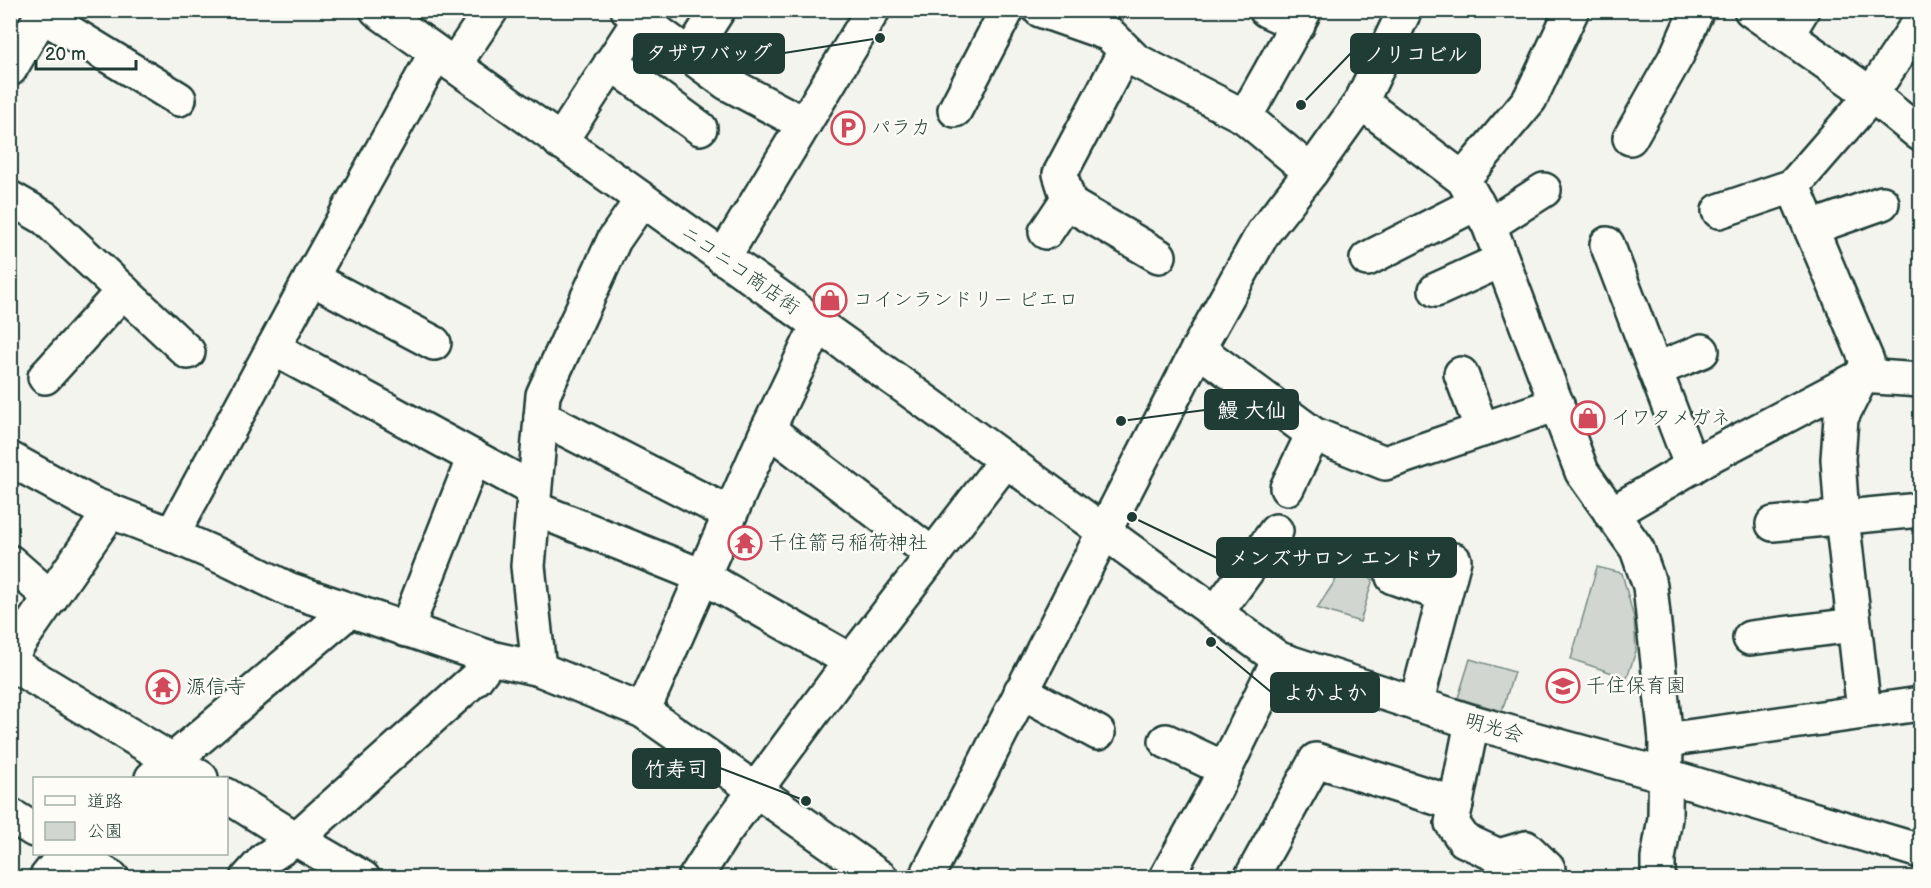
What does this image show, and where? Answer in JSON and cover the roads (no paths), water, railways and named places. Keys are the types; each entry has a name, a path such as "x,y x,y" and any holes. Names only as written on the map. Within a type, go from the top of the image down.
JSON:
{"street":[{"name":"ニコニコ商店街","path":"377,10 1103,531"},
{"path":"172,535 311,278 445,59 491,10"},
{"path":"690,54 718,10"},
{"path":"723,258 873,10"},
{"path":"955,110 1007,10"},
{"path":"1040,10 1109,34 1135,60 1245,117 1311,172"},
{"path":"1245,117 1302,18 1266,10"},
{"path":"926,878 1198,349 1263,233 1311,172 1361,102 1405,10"},
{"path":"1476,202 1530,99 1572,10"},
{"path":"1630,138 1677,55 1696,10"},
{"path":"1751,10 1795,23 1872,94 1920,134"},
{"path":"10,69 44,13 179,99"},
{"path":"560,142 611,63 634,15 728,82 804,124"},
{"path":"1719,211 1793,186 1872,94 1920,21"},
{"path":"1046,232 1068,199 1060,174 1125,51"},
{"path":"611,63 700,128"},
{"path":"1361,102 1476,202 1502,260 1582,472 1637,549 1650,586 1666,740 1665,818 1658,859 1658,878"},
{"path":"1793,186 1867,361 1841,418 1838,459 1842,518 1864,711"},
{"path":"1367,260 1476,202 1544,190"},
{"path":"10,198 45,218 188,352"},
{"path":"539,669 528,567 543,395 614,240 641,201"},
{"path":"1066,202 1159,256"},
{"path":"1810,228 1882,203"},
{"path":"1607,244 1692,467"},
{"path":"1436,290 1502,260"},
{"path":"311,278 434,343"},
{"path":"45,377 123,291"},
{"path":"643,711 768,429 818,325"},
{"path":"273,348 474,457 534,499 702,576 851,661"},
{"path":"1198,349 1313,434 1385,463 1557,404"},
{"path":"1655,370 1702,351"},
{"path":"1461,374 1482,430"},
{"path":"1611,513 1862,376 1920,380"},
{"path":"541,417 730,514"},
{"path":"768,429 933,555"},
{"path":"1287,488 1313,434"},
{"path":"406,630 474,457"},
{"path":"10,459 92,504 172,535 288,589 491,658 539,669 643,711 881,878"},
{"path":"695,878 755,790 1006,460"},
{"path":"1773,524 1920,510"},
{"path":"10,656 110,512"},
{"name":"明光会","path":"1103,531 1279,659 1472,722 1920,851"},
{"path":"1216,614 1276,531"},
{"path":"1416,704 1454,560"},
{"path":"10,562 51,598"},
{"path":"1393,577 1444,595"},
{"path":"163,770 349,610"},
{"path":"1750,638 1854,624"},
{"path":"248,878 265,859 296,839 476,678 491,658"},
{"path":"1166,878 1225,769 1279,659"},
{"path":"10,663 163,770 196,777"},
{"path":"1021,691 1098,733"},
{"path":"1666,740 1920,704"},
{"path":"1472,722 1452,823 1464,840 1499,856 1526,848 1548,869 1547,878"},
{"path":"1166,741 1225,769"},
{"path":"1251,878 1316,760 1456,804"},
{"path":"228,796 363,878"},
{"path":"10,815 33,829"},
{"path":"1916,878 1920,851"},
{"path":"46,878 64,855"},
{"path":"75,855 112,878"}],"place":[{"name":"タザワバッグ","path":"880,38"},
{"name":"ノリコビル","path":"1301,105"},
{"name":"パラカ","path":"848,128"},
{"name":"コインランドリー ピエロ","path":"830,300"},
{"name":"イワタメガネ","path":"1588,418"},
{"name":"鰻 大仙","path":"1121,421"},
{"name":"メンズサロン エンドウ","path":"1132,517"},
{"name":"千住箭弓稲荷神社","path":"745,543"},
{"name":"よかよか","path":"1211,642"},
{"name":"千住保育園","path":"1563,686"},
{"name":"源信寺","path":"163,687"},
{"name":"竹寿司","path":"806,801"}]}
